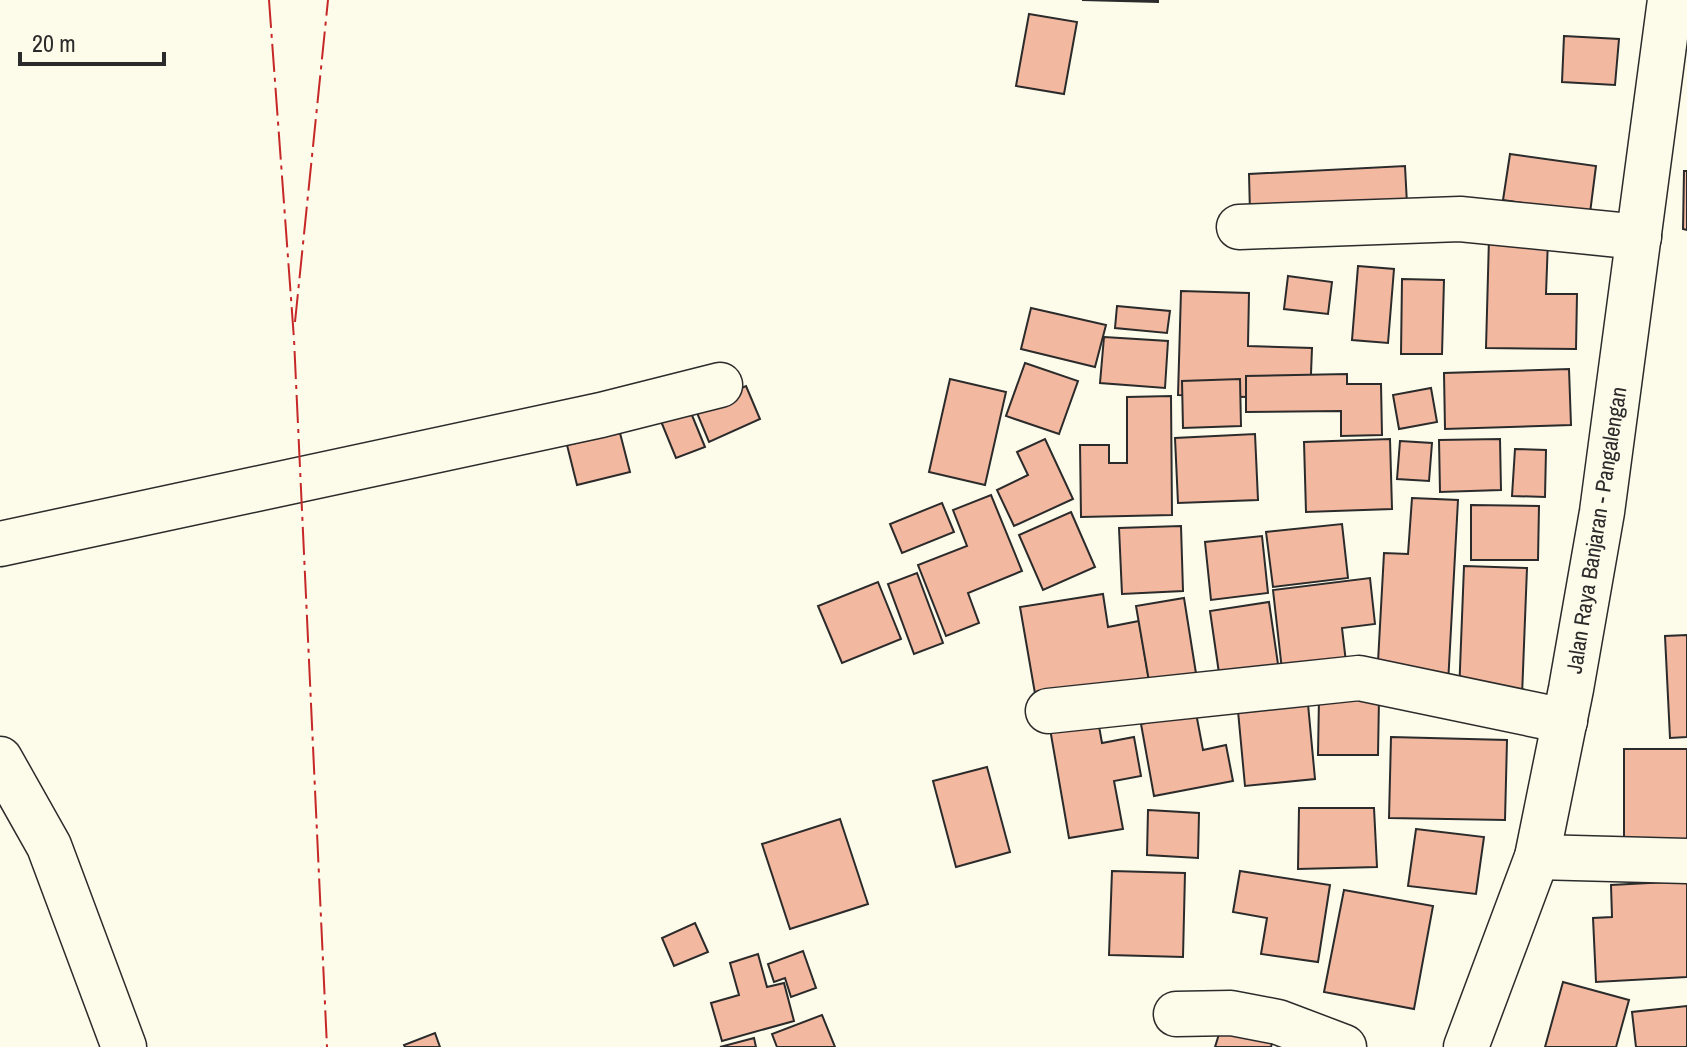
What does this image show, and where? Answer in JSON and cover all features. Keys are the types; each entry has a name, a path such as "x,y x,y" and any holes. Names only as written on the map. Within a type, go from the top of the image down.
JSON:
{"street":[{"name":"Jalan Raya Banjaran - Pangalengan","path":"1466,1047 1537,857 1565,721 1602,512 1670,0"},
{"path":"1239,227 1460,219 1639,237"},
{"path":"0,544 601,415 720,385"},
{"path":"1048,711 1359,678 1565,721"},
{"path":"0,759 49,846 124,1047"},
{"path":"1537,857 1687,861"},
{"path":"1176,1014 1231,1013 1278,1022 1344,1047"}],"building":[{"path":"1082,0 1158,0 1158,2"},
{"path":"1029,14 1077,22 1064,94 1016,86"},
{"path":"1564,36 1619,39 1615,85 1562,82"},
{"path":"1510,154 1596,166 1590,213 1503,200"},
{"path":"1405,166 1407,204 1250,213 1249,174"},
{"path":"1684,171 1687,171 1687,230 1683,229"},
{"path":"1489,238 1548,239 1546,294 1577,294 1576,349 1486,348"},
{"path":"1358,266 1394,269 1388,343 1352,340"},
{"path":"1288,276 1332,282 1328,314 1284,309"},
{"path":"1402,279 1444,280 1442,354 1401,354"},
{"path":"1181,291 1249,293 1248,346 1312,348 1310,399 1178,395"},
{"path":"1117,306 1170,311 1167,333 1115,328"},
{"path":"1031,308 1106,325 1095,367 1021,349"},
{"path":"1104,337 1168,341 1165,388 1100,383"},
{"path":"1025,363 1078,381 1059,434 1006,416"},
{"path":"1569,369 1571,425 1445,429 1444,373"},
{"path":"1347,374 1347,384 1381,384 1382,435 1341,436 1341,411 1246,412 1246,376"},
{"path":"950,379 1006,392 985,485 929,472"},
{"path":"1240,379 1241,426 1183,428 1182,381"},
{"path":"746,386 760,419 709,442 695,408"},
{"path":"1431,388 1437,422 1399,429 1393,395"},
{"path":"1171,396 1172,515 1081,517 1080,445 1109,445 1109,463 1127,463 1127,397"},
{"path":"687,403 705,447 676,458 658,414"},
{"path":"620,433 630,472 577,485 567,445"},
{"path":"1255,434 1258,500 1178,503 1175,438"},
{"path":"1045,439 1073,499 1014,526 997,490 1028,475 1017,452"},
{"path":"1390,439 1392,509 1306,512 1304,442"},
{"path":"1500,439 1501,490 1440,492 1439,440"},
{"path":"1400,441 1432,443 1429,481 1397,479"},
{"path":"1515,449 1546,450 1545,497 1512,496"},
{"path":"991,495 1022,571 968,593 979,623 946,636 918,565 967,546 953,510"},
{"path":"1412,498 1458,500 1448,684 1377,680 1384,553 1408,554"},
{"path":"942,503 954,532 902,553 890,524"},
{"path":"1471,505 1539,506 1538,560 1471,560"},
{"path":"1071,512 1095,567 1043,590 1019,535"},
{"path":"1342,524 1348,578 1273,587 1266,532"},
{"path":"1181,526 1183,591 1122,594 1119,528"},
{"path":"1262,536 1268,593 1211,600 1205,542"},
{"path":"1464,566 1527,568 1522,696 1459,694"},
{"path":"917,573 943,643 914,654 888,584"},
{"path":"1370,578 1375,624 1342,628 1347,671 1283,679 1273,590"},
{"path":"878,582 901,639 842,663 818,606"},
{"path":"1103,594 1108,627 1139,621 1150,686 1037,705 1020,607"},
{"path":"1184,598 1198,686 1151,693 1136,606"},
{"path":"1269,602 1280,678 1221,687 1210,611"},
{"path":"1687,635 1687,737 1670,738 1665,636"},
{"path":"1319,698 1379,698 1378,755 1318,755"},
{"path":"1308,704 1315,779 1245,786 1238,711"},
{"path":"1196,713 1203,750 1226,745 1233,781 1154,796 1141,724"},
{"path":"1097,715 1102,743 1134,737 1141,776 1114,781 1123,829 1069,838 1049,723"},
{"path":"1391,737 1507,740 1505,820 1389,818"},
{"path":"1624,749 1687,749 1687,843 1624,844"},
{"path":"987,767 1010,852 956,867 933,781"},
{"path":"1299,808 1374,808 1377,867 1298,869"},
{"path":"1148,810 1199,813 1198,858 1147,855"},
{"path":"840,819 868,904 790,929 762,844"},
{"path":"1416,829 1484,837 1476,894 1408,886"},
{"path":"1112,871 1185,873 1183,957 1109,955"},
{"path":"1240,871 1330,885 1318,962 1261,954 1267,918 1233,912"},
{"path":"1687,881 1687,977 1596,982 1593,918 1612,917 1611,885"},
{"path":"1344,890 1433,906 1414,1009 1324,992"},
{"path":"695,923 708,952 674,966 662,938"},
{"path":"803,951 816,988 791,997 785,978 774,982 768,964"},
{"path":"758,954 767,987 784,983 794,1021 722,1041 711,1003 739,995 730,963"},
{"path":"1563,982 1629,1000 1616,1047 1545,1047"},
{"path":"1687,1006 1687,1047 1636,1047 1632,1012"},
{"path":"822,1015 835,1047 777,1047 772,1034"},
{"path":"1224,1018 1275,1032 1271,1047 1215,1047"},
{"path":"435,1033 440,1047 404,1045"},
{"path":"754,1038 756,1047 720,1047"}],"power":[{"path":"269,0 294,339 327,1047"},
{"path":"295,322 328,0"}]}
